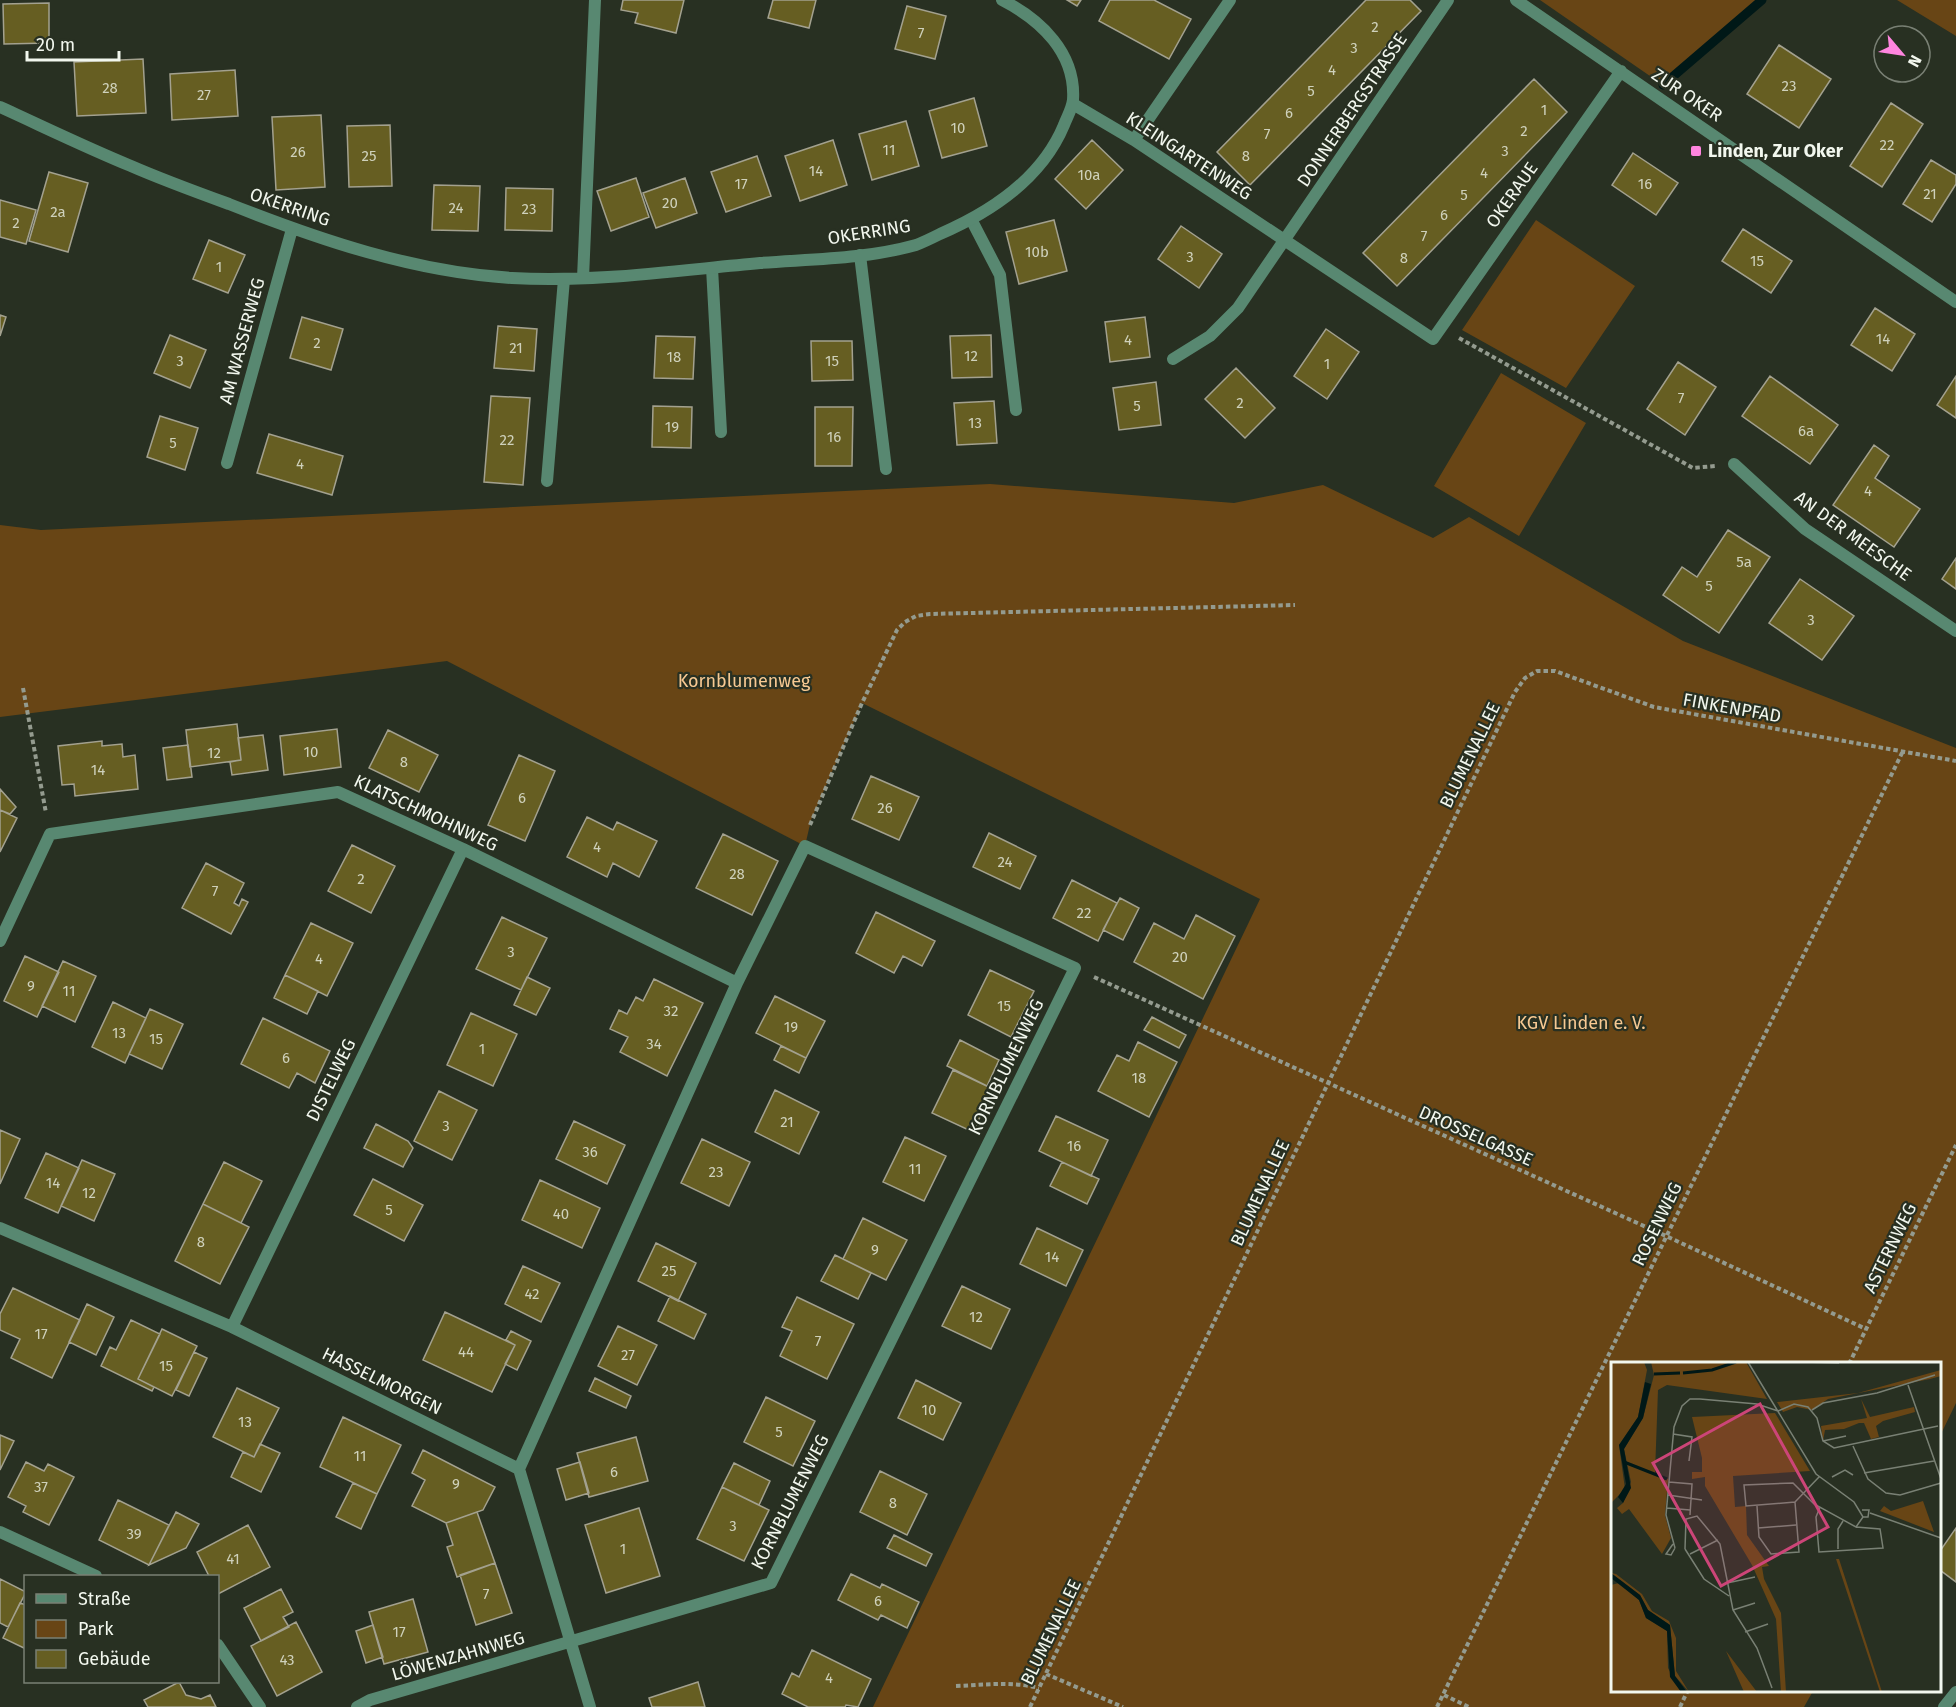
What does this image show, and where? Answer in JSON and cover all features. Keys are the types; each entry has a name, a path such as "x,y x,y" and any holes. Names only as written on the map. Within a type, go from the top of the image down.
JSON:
{"street":[{"path":"584,278 595,0"},
{"name":"OKERRING","path":"0,107 130,166 292,229 387,258 446,270 512,278 564,279 860,255 917,244 972,221 1015,191 1040,166 1058,140 1073,104 1072,80 1066,60 1053,38 1035,19 1002,0"},
{"path":"1134,140 1230,0"},
{"name":"DONNERBERGSTRASSE","path":"1284,240 1448,0"},
{"name":"ZUR OKER","path":"1516,0 1956,302"},
{"name":"OKERAUE","path":"1433,339 1621,71"},
{"name":"KLEINGARTENWEG","path":"1073,104 1134,140 1433,339"},
{"path":"972,221 1000,275 1016,410"},
{"name":"AM WASSERWEG","path":"228,463 292,229"},
{"path":"1173,359 1210,336 1238,308 1284,240"},
{"path":"860,255 886,469"},
{"path":"712,268 721,432"},
{"path":"547,482 564,279"},
{"name":"AN DER MEESCHE","path":"1734,464 1805,529 1956,632"},
{"name":"KLATSCHMOHNWEG","path":"50,834 338,792 463,849 737,983"},
{"path":"0,941 50,834"},
{"path":"590,1707 519,1469 737,983 805,846 1075,968"},
{"name":"DISTELWEG","path":"232,1327 463,849"},
{"name":"KORNBLUMENWEG","path":"570,1642 771,1583 1075,968"},
{"name":"HASSELMORGEN","path":"0,1228 232,1327 519,1469"},
{"path":"0,1532 94,1575"},
{"name":"LÖWENZAHNWEG","path":"357,1707 370,1700 570,1642"},
{"path":"219,1646 260,1707"},
{"path":"1944,1707 1956,1692"}],"path":[{"path":"1441,328 1693,468 1734,464"},
{"path":"805,846 811,820 862,703 897,630 910,619 930,614 1295,605"},
{"name":"FINKENPFAD","path":"1515,692 1526,678 1537,671 1555,671 1654,707 1956,761"},
{"path":"23,688 50,834"},
{"name":"BLUMENALLEE","path":"1030,1707 1515,692"},
{"name":"ROSENWEG","path":"1437,1707 1902,753"},
{"name":"DROSSELGASSE","path":"1075,968 1866,1329"},
{"name":"ASTERNWEG","path":"1850,1362 1956,1145"},
{"path":"1046,1674 1123,1707"},
{"path":"956,1686 1007,1683 1039,1688"},
{"path":"1680,1707 1687,1692"},
{"path":"1443,1695 1469,1707"}],"green space":[{"path":"1540,0 1762,0 1663,85"},
{"path":"1897,0 1956,0 1956,36"},
{"path":"1536,220 1635,286 1566,388 1462,330"},
{"path":"1501,373 1586,423 1519,536 1434,486"},
{"name":"KGV Linden e. V.","path":"990,484 1234,503 1323,485 1433,538 1469,517 1683,641 1956,748 1956,1403 1941,1434 1941,1362 1611,1362 1611,1692 1812,1692 1804,1707 873,1707 1260,899 862,703 811,820 805,846 447,661 0,717 0,525 41,530"}],"building":[{"path":"623,0 684,0 676,33 635,23 638,13 621,10"},
{"path":"773,0 816,0 809,28 768,18"},
{"path":"1067,0 1081,0 1077,6"},
{"path":"1110,0 1154,0 1191,19 1169,59 1099,21"},
{"path":"1366,0 1410,0 1421,11 1250,185 1217,152"},
{"path":"49,3 49,43 4,44 3,4"},
{"path":"907,6 946,16 935,59 895,49"},
{"path":"1779,45 1831,79 1799,128 1747,94"},
{"path":"143,59 146,113 77,116 74,62"},
{"path":"235,70 238,116 172,120 170,74"},
{"path":"1534,79 1567,112 1397,286 1363,253"},
{"path":"974,98 987,146 942,158 929,111"},
{"path":"1891,103 1923,124 1882,187 1850,166"},
{"path":"321,115 325,187 276,190 272,117"},
{"path":"906,121 919,166 872,180 859,134"},
{"path":"390,125 392,186 349,187 347,126"},
{"path":"833,140 847,185 800,201 785,156"},
{"path":"1092,140 1123,170 1086,209 1055,179"},
{"path":"1633,153 1678,183 1656,215 1612,185"},
{"path":"757,156 771,196 726,212 711,172"},
{"path":"1931,160 1956,175 1956,184 1932,222 1903,204"},
{"path":"49,172 88,183 68,252 29,241"},
{"path":"636,178 649,217 611,231 597,191"},
{"path":"685,178 697,213 656,228 643,193"},
{"path":"434,185 480,186 478,231 432,230"},
{"path":"506,188 553,189 552,231 505,230"},
{"path":"0,200 36,210 26,244 0,237"},
{"path":"1054,220 1067,271 1019,284 1006,232"},
{"path":"1181,226 1222,254 1199,288 1158,259"},
{"path":"1743,229 1792,261 1771,293 1722,261"},
{"path":"209,240 245,255 228,293 193,279"},
{"path":"1875,308 1915,334 1892,371 1851,345"},
{"path":"0,315 6,317 0,336"},
{"path":"302,317 343,329 331,370 290,358"},
{"path":"1145,317 1150,357 1110,362 1105,322"},
{"path":"498,326 537,329 534,371 494,368"},
{"path":"1326,329 1359,352 1327,399 1294,376"},
{"path":"170,335 206,350 190,388 154,373"},
{"path":"991,335 992,377 952,378 950,336"},
{"path":"656,336 695,337 693,379 654,378"},
{"path":"811,341 852,341 853,380 812,381"},
{"path":"1678,362 1716,387 1685,435 1647,409"},
{"path":"1236,368 1275,408 1245,438 1205,399"},
{"path":"1770,376 1838,425 1810,464 1742,416"},
{"path":"1956,376 1956,418 1937,405"},
{"path":"1156,382 1161,425 1119,430 1113,388"},
{"path":"491,396 530,398 523,485 484,482"},
{"path":"994,401 997,443 957,445 954,403"},
{"path":"653,406 692,407 691,448 652,447"},
{"path":"815,407 853,407 852,466 815,466"},
{"path":"160,416 198,428 185,470 147,457"},
{"path":"269,434 343,456 332,495 257,473"},
{"path":"1874,445 1889,456 1875,478 1920,509 1894,547 1833,505"},
{"path":"1728,530 1770,557 1719,633 1663,595 1682,567 1697,577"},
{"path":"1956,558 1956,589 1942,579"},
{"path":"1800,579 1854,616 1822,660 1769,623"},
{"path":"237,724 241,760 190,767 186,730"},
{"path":"337,729 341,767 284,775 280,736"},
{"path":"388,730 438,755 419,792 369,768"},
{"path":"263,735 268,770 232,775 230,762 241,760 238,738"},
{"path":"102,741 102,746 122,744 123,757 135,755 138,789 75,796 74,784 62,785 58,746"},
{"path":"188,745 192,777 167,780 163,748"},
{"path":"519,755 555,771 525,841 488,825"},
{"path":"871,776 919,797 899,840 852,819"},
{"path":"0,789 16,807 10,814 0,810"},
{"path":"0,810 17,818 0,852"},
{"path":"587,817 613,830 617,822 657,841 639,877 613,863 607,877 567,857"},
{"path":"989,833 1036,856 1020,889 973,867"},
{"path":"723,834 778,861 752,915 696,888"},
{"path":"352,845 395,866 371,913 328,891"},
{"path":"206,863 244,883 234,903 239,906 242,899 248,902 231,934 182,908"},
{"path":"1072,880 1117,903 1098,941 1053,918"},
{"path":"1120,898 1139,908 1123,940 1103,930"},
{"path":"876,912 935,941 922,966 903,956 894,973 856,953"},
{"path":"1196,915 1235,936 1203,999 1134,962 1154,923 1184,939"},
{"path":"502,917 547,938 521,990 476,969"},
{"path":"311,923 353,943 327,996 285,975"},
{"path":"25,956 59,972 37,1017 4,1001"},
{"path":"63,961 96,976 75,1022 42,1006"},
{"path":"990,970 1034,991 1011,1037 968,1015"},
{"path":"285,975 318,991 307,1014 274,998"},
{"path":"527,977 550,988 536,1015 514,1005"},
{"path":"654,979 703,1003 667,1076 620,1052 628,1037 610,1029 619,1010 627,1014 636,997 643,1001"},
{"path":"775,996 825,1021 806,1058 756,1033"},
{"path":"113,1002 146,1018 125,1063 92,1047"},
{"path":"150,1009 183,1024 162,1069 129,1054"},
{"path":"471,1013 517,1034 493,1086 447,1065"},
{"path":"1152,1017 1186,1035 1179,1048 1144,1030"},
{"path":"263,1018 330,1051 315,1083 297,1073 289,1088 241,1064"},
{"path":"960,1040 999,1060 987,1086 947,1066"},
{"path":"1138,1042 1177,1062 1149,1117 1098,1091 1117,1055 1129,1061"},
{"path":"781,1046 806,1058 799,1073 774,1060"},
{"path":"953,1070 993,1089 973,1132 932,1113"},
{"path":"775,1090 819,1112 799,1154 755,1132"},
{"path":"439,1091 477,1110 452,1160 414,1141"},
{"path":"1056,1116 1108,1140 1091,1176 1039,1151"},
{"path":"574,1121 625,1145 607,1184 556,1159"},
{"path":"376,1124 408,1141 413,1148 403,1167 364,1148"},
{"path":"0,1130 20,1139 0,1184"},
{"path":"905,1137 946,1156 924,1201 883,1182"},
{"path":"702,1139 750,1162 729,1206 681,1183"},
{"path":"46,1153 79,1168 58,1213 25,1198"},
{"path":"82,1160 115,1174 94,1221 61,1206"},
{"path":"224,1162 262,1181 241,1223 203,1204"},
{"path":"1062,1162 1099,1179 1087,1204 1050,1186"},
{"path":"373,1179 423,1205 404,1241 354,1215"},
{"path":"540,1180 600,1208 582,1248 522,1220"},
{"path":"203,1204 249,1227 220,1284 175,1261"},
{"path":"863,1218 907,1240 886,1280 843,1259"},
{"path":"1037,1228 1083,1250 1066,1286 1020,1264"},
{"path":"656,1243 696,1263 678,1301 638,1281"},
{"path":"835,1255 871,1273 858,1299 821,1281"},
{"path":"523,1266 560,1283 541,1322 505,1304"},
{"path":"962,1286 1010,1309 991,1349 942,1326"},
{"path":"13,1288 80,1320 52,1378 11,1358 20,1339 0,1330 0,1314"},
{"path":"670,1296 706,1314 694,1339 658,1321"},
{"path":"797,1297 854,1324 827,1379 780,1356 792,1331 782,1327"},
{"path":"87,1304 114,1317 96,1355 69,1342"},
{"path":"445,1312 515,1345 492,1392 423,1360"},
{"path":"131,1320 160,1334 138,1379 154,1387 152,1391 101,1366 110,1347 116,1350"},
{"path":"618,1326 657,1345 637,1385 598,1366"},
{"path":"162,1329 197,1346 172,1396 138,1379"},
{"path":"511,1331 531,1341 517,1370 505,1364 515,1345 506,1340"},
{"path":"194,1352 207,1358 189,1396 176,1390"},
{"path":"595,1378 631,1396 626,1408 589,1391"},
{"path":"916,1380 961,1403 943,1440 898,1418"},
{"path":"237,1388 279,1408 254,1457 213,1437"},
{"path":"766,1397 815,1421 793,1466 744,1442"},
{"path":"343,1417 401,1445 377,1494 320,1467"},
{"path":"0,1435 14,1441 0,1470"},
{"path":"636,1437 648,1481 589,1497 577,1453"},
{"path":"260,1444 280,1453 261,1492 231,1477 243,1452 254,1457"},
{"path":"423,1450 495,1487 483,1510 446,1523 412,1506 425,1480 412,1473"},
{"path":"26,1462 44,1471 48,1464 74,1477 49,1525 23,1512 26,1506 8,1497"},
{"path":"580,1462 589,1493 566,1500 557,1469"},
{"path":"734,1463 770,1481 759,1505 722,1487"},
{"path":"880,1471 927,1494 907,1535 860,1512"},
{"path":"353,1483 377,1494 361,1529 336,1517"},
{"path":"722,1487 769,1510 744,1561 697,1539"},
{"path":"118,1500 169,1525 149,1565 99,1540"},
{"path":"639,1508 660,1576 606,1593 585,1525"},
{"path":"176,1512 199,1524 186,1548 149,1565"},
{"path":"477,1512 495,1563 457,1577 447,1547 453,1545 446,1523"},
{"path":"248,1525 270,1567 219,1593 219,1575 208,1575 197,1552"},
{"path":"1956,1528 1956,1582 1941,1571 1941,1550"},
{"path":"894,1535 932,1554 926,1566 887,1548"},
{"path":"495,1563 512,1613 476,1625 460,1575"},
{"path":"851,1574 880,1588 882,1584 919,1602 907,1628 881,1615 878,1620 838,1600"},
{"path":"0,1579 24,1591 24,1596 8,1627 0,1623"},
{"path":"281,1589 293,1612 283,1617 289,1627 261,1641 244,1608"},
{"path":"413,1599 428,1652 384,1664 369,1612"},
{"path":"20,1603 24,1604 24,1648 3,1638"},
{"path":"296,1622 322,1672 277,1696 251,1646"},
{"path":"373,1625 383,1657 366,1663 356,1631"},
{"path":"812,1650 871,1679 858,1707 846,1705 845,1707 808,1707 782,1694 792,1673 799,1677"},
{"path":"698,1682 705,1707 652,1707 649,1698"},
{"path":"180,1683 186,1695 201,1699 210,1695 216,1707 148,1707 144,1700"}],"waterway":[{"path":"1663,85 1762,0"}],"place":[{"name":"Linden, Zur Oker","path":"1696,151"}],"park label":[{"name":"Kornblumenweg","path":"744,681"}]}
